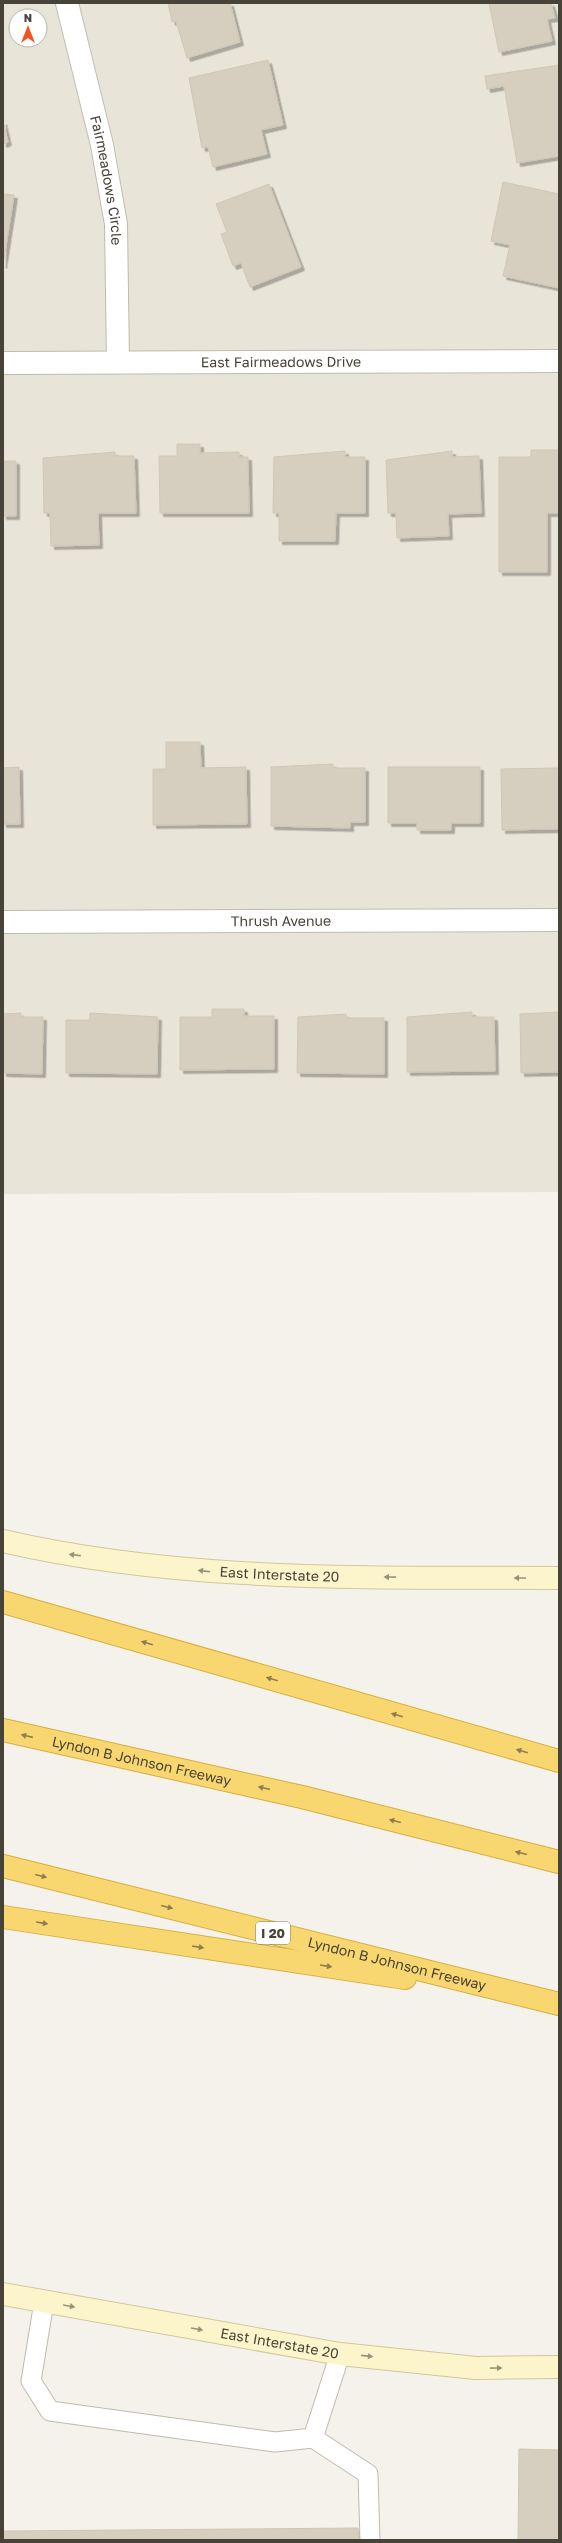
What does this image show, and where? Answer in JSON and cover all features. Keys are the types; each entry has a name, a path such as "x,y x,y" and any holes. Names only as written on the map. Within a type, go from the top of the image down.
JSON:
{"highway":[{"path":"3,1602 559,1761"},
{"name":"Lyndon B Johnson Freeway","path":"3,1730 302,1797 559,1862"},
{"name":"Lyndon B Johnson Freeway","path":"3,1866 551,2002"},
{"path":"3,1917 551,2002"}],"main road":[{"name":"East Interstate 20","path":"3,1541 47,1551 216,1572 387,1578 559,1578"},
{"name":"East Interstate 20","path":"3,2294 340,2354 476,2368 559,2367"}],"street":[{"name":"Fairmeadows Circle","path":"67,3 102,145 116,224 118,362"},
{"name":"East Fairmeadows Drive","path":"3,363 559,361"},
{"name":"Thrush Avenue","path":"3,922 559,920"}],"lane":[{"path":"44,2302 31,2381 50,2411 275,2442 313,2438 368,2474 370,2540"},
{"path":"313,2438 340,2354"}],"shaded area":[{"path":"3,3 559,3 559,1192 3,1194"}],"building":[{"path":"168,3 230,3 240,42 187,58 176,21 172,22"},
{"path":"489,3 551,3 555,18 547,19 552,41 499,52"},
{"path":"268,60 283,125 261,130 267,154 213,167 208,147 202,148 189,78"},
{"path":"559,65 559,156 517,163 504,86 487,89 485,76"},
{"path":"3,121 8,142 3,144"},
{"path":"503,182 559,194 559,288 503,276 510,245 491,241"},
{"path":"269,184 301,267 250,287 241,263 233,266 221,234 227,232 216,204"},
{"path":"3,194 14,195 3,265"},
{"path":"177,444 200,444 200,453 239,452 239,457 248,457 249,513 160,513 159,456 177,456"},
{"path":"531,450 559,450 559,513 547,513 547,572 499,572 499,457 531,457"},
{"path":"345,451 345,457 365,457 365,513 336,513 335,541 279,541 279,513 273,513 274,457"},
{"path":"452,451 452,457 479,456 481,513 448,514 449,536 397,538 396,513 388,513 386,460"},
{"path":"115,452 115,456 134,456 136,513 98,513 99,545 51,546 50,513 44,513 43,458"},
{"path":"3,461 16,461 16,516 3,516"},
{"path":"166,742 200,742 201,768 246,767 247,824 153,825 153,769 166,769"},
{"path":"333,764 333,768 365,768 365,822 350,822 350,828 271,826 271,767"},
{"path":"19,767 20,824 3,824 3,768"},
{"path":"388,767 480,767 480,823 451,823 451,830 417,830 417,823 388,823"},
{"path":"559,768 559,829 502,830 501,769"},
{"path":"212,1009 244,1009 244,1016 274,1016 274,1069 180,1070 180,1017 212,1017"},
{"path":"472,1012 472,1017 494,1017 495,1071 407,1072 407,1017"},
{"path":"559,1012 559,1072 521,1073 520,1014"},
{"path":"21,1013 21,1017 43,1017 42,1074 3,1073 3,1014"},
{"path":"90,1013 158,1017 157,1074 66,1073 66,1020 90,1020"},
{"path":"346,1014 346,1018 384,1018 384,1074 297,1073 298,1017"},
{"path":"519,2449 559,2450 559,2540 518,2540"},
{"path":"358,2528 359,2540 3,2540 3,2531"}]}
